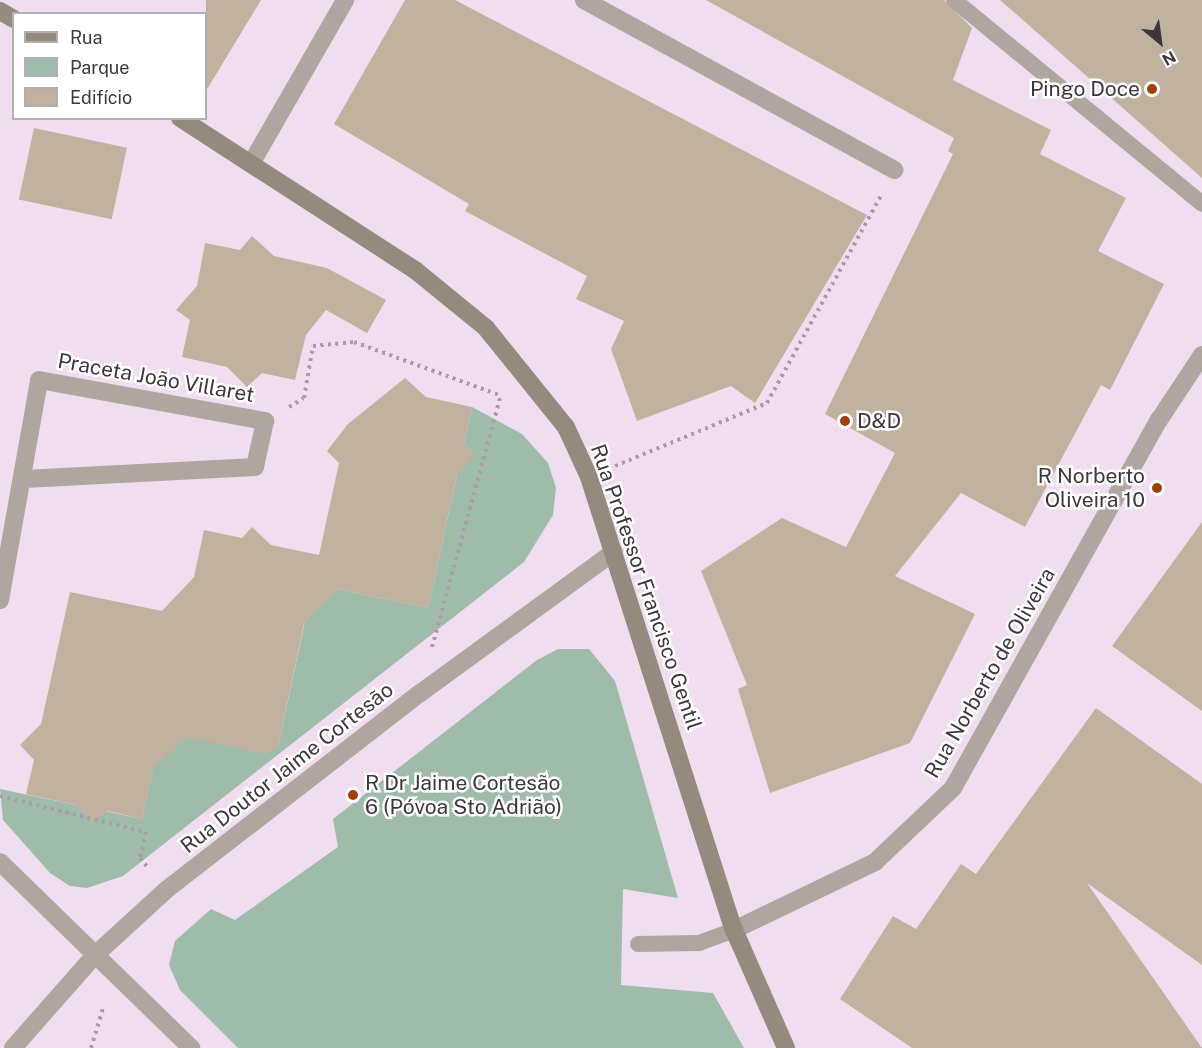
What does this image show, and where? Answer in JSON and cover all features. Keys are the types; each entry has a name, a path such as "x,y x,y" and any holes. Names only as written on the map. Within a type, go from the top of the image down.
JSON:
{"street":[{"path":"252,162 345,0"},
{"path":"584,0 895,170"},
{"name":"Rua Professor Francisco Gentil","path":"183,120 252,162 415,270 486,328 528,373 566,427 589,477 734,930 786,1048"},
{"name":"Rua Norberto de Oliveira","path":"734,930 874,862 953,788 1159,420 1202,355"},
{"name":"Praceta João Villaret","path":"0,600 24,478 39,380 265,421 255,467 24,478"},
{"name":"Rua Doutor Jaime Cortesão","path":"13,1048 94,956 166,890 419,694 614,552"},
{"path":"0,862 191,1048"}],"lane":[{"path":"954,0 1202,204"},
{"path":"638,944 699,943 734,930"}],"path":[{"path":"589,477 767,403 895,170"},
{"path":"265,421 304,398 313,346 354,342 500,395"},
{"path":"419,694 500,395 528,373"},
{"path":"0,796 146,832 140,858 166,890"},
{"path":"91,1048 113,974"}],"green space":[{"path":"472,407 522,434 548,463 556,488 553,515 524,562 123,876 87,888 70,886 50,873 3,820 0,789 142,819 161,731 278,747 313,584 428,608"},
{"path":"558,649 589,649 615,681 678,898 623,889 621,985 713,993 744,1048 238,1048 180,990 169,965 175,941 211,909 235,920 338,847 333,819 537,660"}],"building":[{"path":"206,0 261,0 207,89 207,12"},
{"path":"405,0 455,0 867,215 755,403 731,386 637,421 611,349 624,321 576,299 587,276 465,211 469,204 334,124"},
{"path":"706,0 944,0 972,28 953,80 1051,130 1040,154 1126,198 1098,251 1164,284 1110,390 1101,385 1025,527 961,493 895,576 975,614 910,743 770,793 738,689 747,685 701,571 782,518 846,547 895,453 825,414 953,154 948,151 954,138"},
{"name":"Pingo Doce","path":"1000,0 1202,0 1202,178 1065,57"},
{"path":"34,128 127,148 112,219 19,199"},
{"path":"252,236 274,256 327,268 386,300 367,333 326,310 306,335 295,380 262,373 247,387 227,367 182,357 190,320 176,310 197,286 205,243 240,250"},
{"path":"405,378 426,397 472,407 464,443 475,455 457,475 428,608 337,589 304,624 278,747 266,754 186,737 153,769 142,819 107,811 94,824 76,805 26,794 34,760 20,745 41,724 70,592 162,611 194,577 204,530 242,538 252,527 271,545 319,555 339,463 327,451 348,424"},
{"path":"1202,522 1202,711 1112,646"},
{"path":"1096,708 1202,784 1202,965 1087,883 1202,1048 912,1048 840,999 893,916 916,929 961,864 976,874"}],"place":[{"name":"Pingo Doce","path":"1152,89"},
{"name":"D&D","path":"845,421"},
{"name":"R Norberto Oliveira 10","path":"1157,488"},
{"name":"R Dr Jaime Cortesão 6 (Póvoa Sto Adrião)","path":"353,795"}]}
